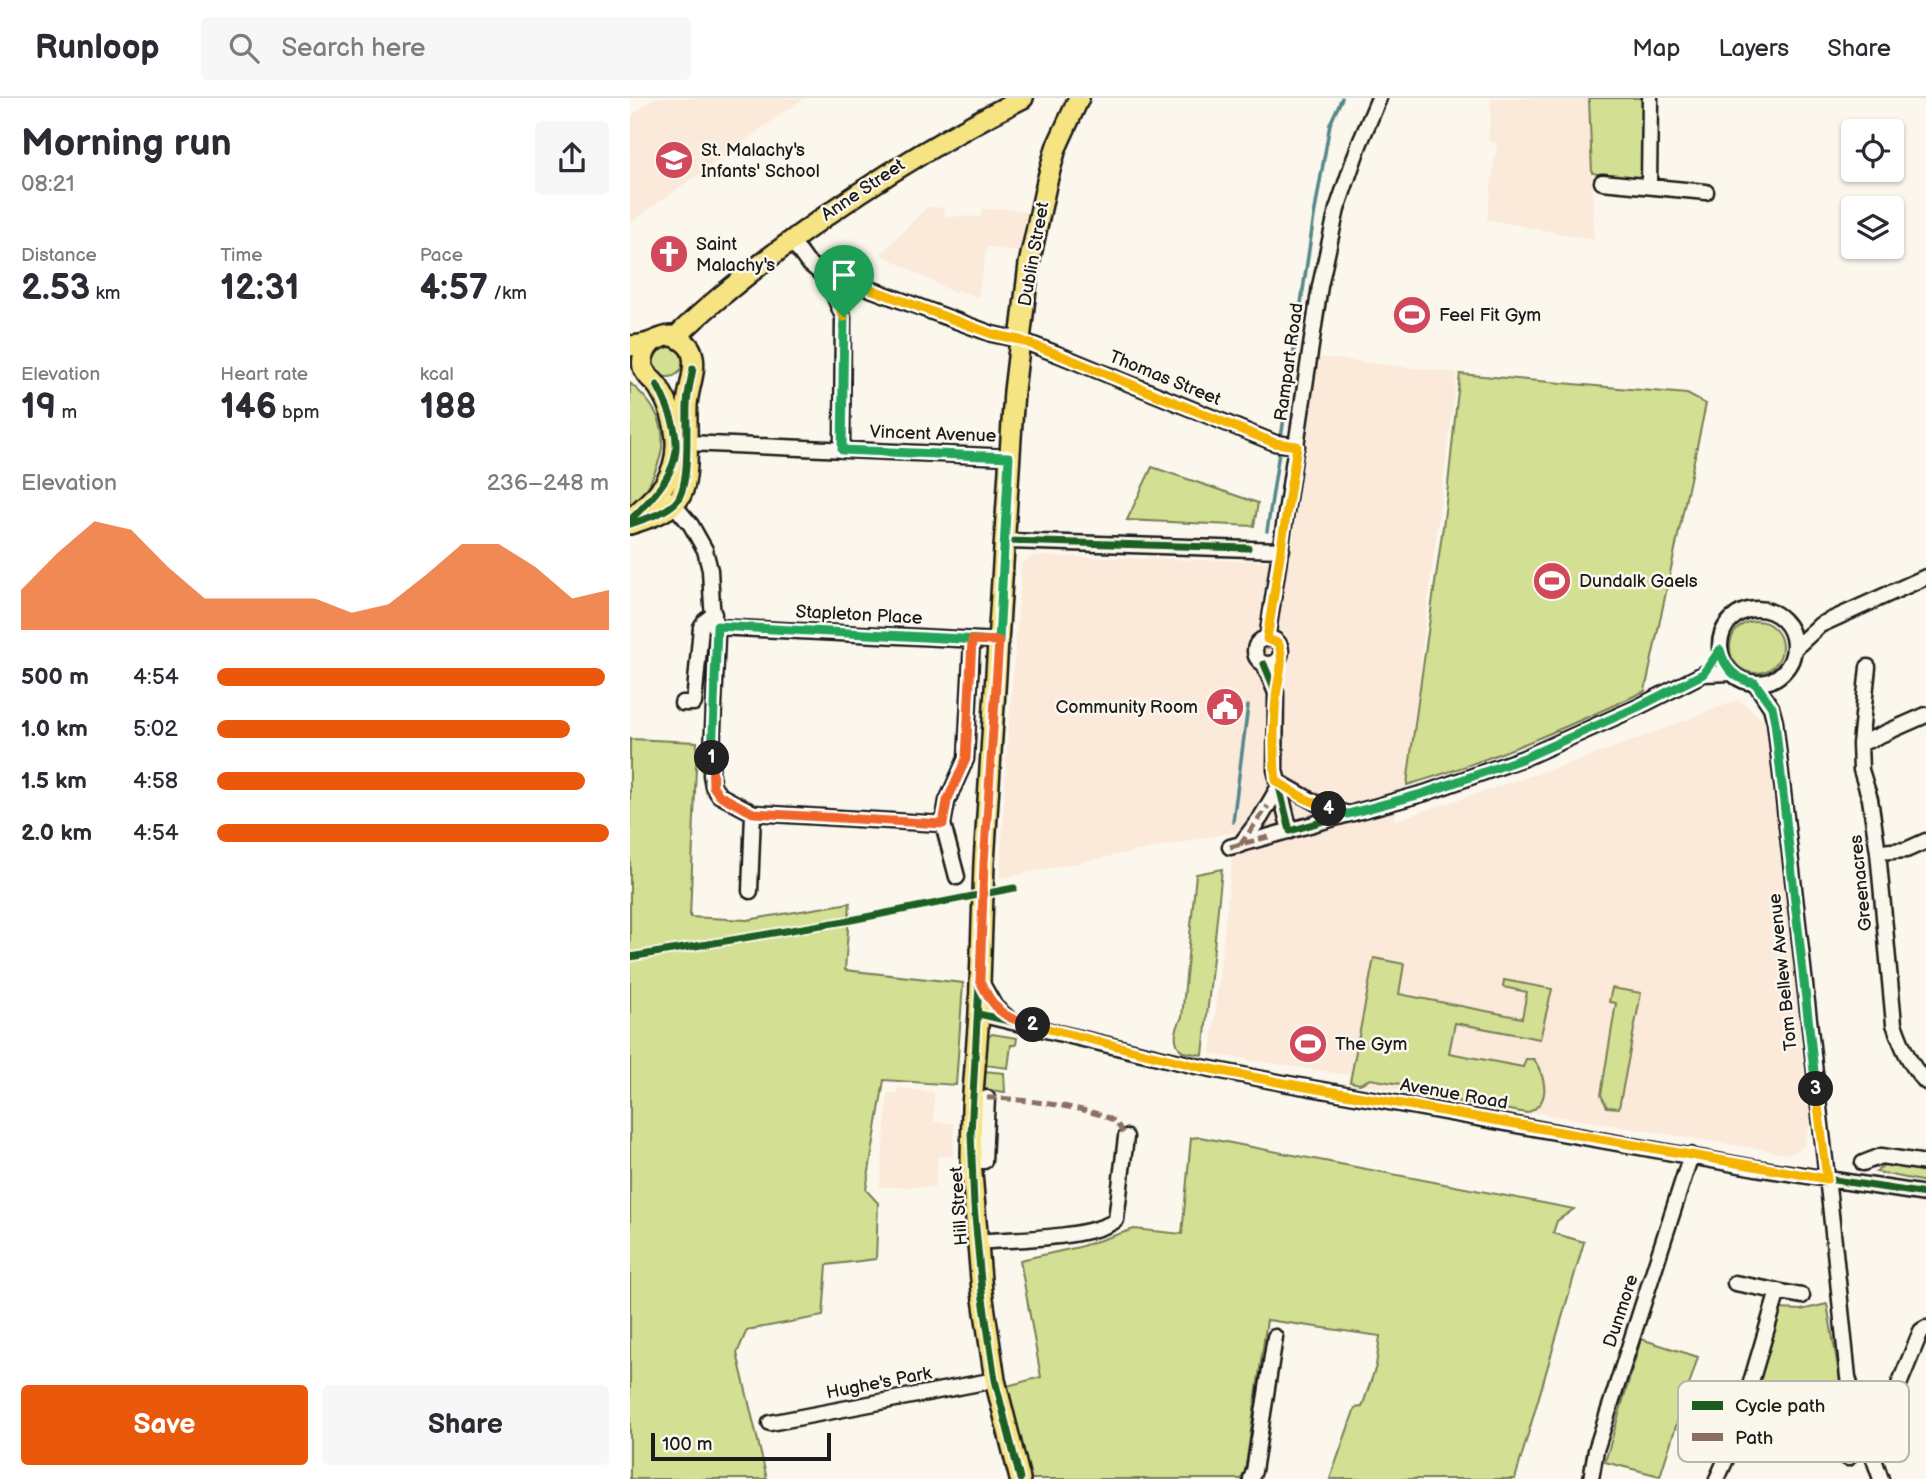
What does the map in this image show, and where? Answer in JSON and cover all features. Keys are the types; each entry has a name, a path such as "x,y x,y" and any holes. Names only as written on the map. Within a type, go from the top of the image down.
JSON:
{"main road":[{"name":"Anne Street","path":"677,337 716,301 791,240 887,173 1023,98"},
{"name":"Dublin Street","path":"1009,457 1029,264 1056,148 1079,98"},
{"path":"630,346 651,342 663,336 677,337 692,353 693,368 687,404 688,443 681,494 674,504 648,519 630,522"},
{"path":"630,522 664,485 672,466 676,436 669,408 657,385 637,367 651,342"},
{"path":"657,385 679,385 690,375 693,368"},
{"path":"999,641 1009,457"},
{"name":"Hill Street","path":"999,641 984,863 971,1161 976,1242 995,1380 1020,1479"}],"street":[{"name":"Rampart Road","path":"1267,639 1282,550 1286,444 1330,232 1359,145 1379,98"},
{"path":"1649,186 1650,98"},
{"path":"1602,182 1706,192"},
{"path":"791,240 807,262 827,278 844,317 842,450"},
{"name":"Thomas Street","path":"827,278 857,284 992,334 1020,340 1286,444"},
{"name":"Vincent Avenue","path":"688,443 1009,457"},
{"path":"664,485 666,496 691,524 705,550 710,569 716,620 712,775 713,786 719,795 753,813 943,824"},
{"path":"1006,541 1282,550"},
{"path":"1794,649 1820,625 1926,577"},
{"path":"1703,674 1720,650 1725,629 1739,614 1752,610 1775,614 1786,624 1793,636 1794,649 1790,663 1780,675 1771,680 1755,683 1743,680 1732,673 1724,663 1720,650"},
{"path":"681,703 694,702 701,627 705,621 716,620"},
{"name":"Stapleton Place","path":"716,620 999,641"},
{"path":"1786,624 1820,625"},
{"path":"1276,693 1264,664 1256,656 1255,648 1259,642 1267,639 1278,643 1281,649 1276,693 1274,758 1277,785 1290,831"},
{"path":"957,877 943,824 947,801 966,759 972,640"},
{"path":"1264,664 1276,662 1280,657"},
{"name":"Greenacres","path":"1868,667 1860,744 1861,770 1870,800 1878,852 1894,1024 1903,1050 1926,1082"},
{"path":"1277,785 1268,806 1235,846 1425,793 1524,758 1638,707 1703,674 1732,673"},
{"name":"Tom Bellew Avenue","path":"1780,675 1772,707 1849,1381"},
{"name":"Tom Bellew Avenue","path":"1755,683 1772,707"},
{"path":"1860,744 1926,715"},
{"path":"1277,785 1315,804 1348,814"},
{"path":"750,891 753,813"},
{"path":"1878,852 1906,850 1926,841"},
{"path":"980,981 995,1007 1013,1021"},
{"name":"Avenue Road","path":"979,1014 1204,1067 1827,1179 1926,1194"},
{"path":"971,1161 984,1161 987,1098"},
{"path":"976,1242 1106,1228 1116,1220 1126,1137"},
{"name":"Dunmore","path":"1591,1479 1596,1450 1692,1155"},
{"path":"1863,1163 1881,1156 1926,1163"},
{"path":"1735,1283 1802,1296"},
{"path":"1751,1381 1778,1291"},
{"path":"1901,1381 1921,1331 1926,1328"},
{"path":"1251,1479 1275,1337"},
{"name":"Hughe's Park","path":"770,1423 995,1380"},
{"path":"1717,1479 1725,1462"},
{"name":"Tom Bellew Avenue","path":"1875,1462 1881,1479"}],"shaded area":[{"name":"St. Malachy's Infants' School","path":"655,98 804,98 630,223 630,117"},
{"path":"1492,98 1589,98 1594,240 1487,219 1497,143 1488,141"},
{"path":"927,207 943,208 944,216 981,217 982,209 1010,209 1031,213 1023,227 1020,252 987,247 978,297 957,290 955,293 881,254"},
{"path":"1319,357 1457,373 1422,647 1420,692 1406,786 1393,821 1595,755 1738,700 1765,721 1810,1124 1803,1147 1788,1154 1347,1082 1349,1075 1211,1054 1235,832 1000,878 1022,563 1034,556 1290,562"},
{"path":"897,1088 934,1092 934,1122 954,1123 953,1156 938,1156 935,1187 880,1187 888,1093 897,1093"}],"green space":[{"path":"1589,98 1646,98 1642,177 1636,180 1592,173"},
{"path":"668,347 674,348 682,356 682,368 674,376 668,377 662,376 654,368 653,362 654,356 662,348"},
{"name":"Dundalk Gaels","path":"1460,374 1687,394 1706,404 1645,691 1528,742 1407,785 1444,519"},
{"path":"630,383 650,403 661,425 663,437 659,462 649,485 641,497 630,506"},
{"path":"1152,467 1258,503 1254,526 1127,520"},
{"path":"1756,621 1766,623 1774,629 1780,637 1780,657 1774,665 1766,671 1756,673 1746,671 1738,665 1732,657 1730,647 1732,637 1738,629 1746,623"},
{"path":"630,739 697,742 690,917 747,920 850,903 845,970 963,983 956,1085 884,1080 866,1190 878,1203 876,1259 827,1265 823,1316 747,1330 737,1353 767,1479 630,1479"},
{"path":"1222,869 1203,1055 1183,1052 1177,1044 1176,1035 1182,1017 1196,874"},
{"path":"1374,958 1404,964 1399,994 1522,1018 1527,992 1503,987 1504,980 1552,989 1540,1039 1455,1023 1449,1053 1523,1067 1526,1059 1534,1059 1543,1081 1544,1096 1541,1102 1527,1113 1414,1094 1406,1085 1370,1079 1360,1084 1350,1082"},
{"path":"1612,988 1641,993 1619,1108 1607,1107 1601,1095 1616,1003 1609,1002"},
{"path":"992,1034 1017,1038 1016,1045 1011,1045 1008,1068 984,1065 986,1039"},
{"path":"983,1071 1004,1073 1005,1092 982,1089"},
{"path":"1200,1137 1574,1209 1557,1221 1553,1233 1584,1242 1515,1479 1330,1479 1355,1408 1362,1407 1376,1366 1380,1336 1267,1320 1245,1472 1241,1479 1029,1479 1007,1386 1041,1377 1020,1260 1079,1247 1134,1229 1182,1234 1191,1138"},
{"path":"1888,1161 1926,1166 1926,1182 1876,1172"},
{"path":"1827,1304 1840,1381 1757,1381 1779,1309 1801,1310"},
{"path":"1641,1339 1698,1357 1690,1381 1678,1381 1678,1420 1660,1476 1605,1462"}],"waterway":[{"path":"1281,438 1330,124 1342,98"},
{"path":"1267,531 1280,446"},
{"path":"1233,822 1248,706"}],"marked path":[{"path":"1240,845 1268,806"},
{"path":"1230,847 1272,836"},
{"path":"987,1098 1032,1101 1088,1111 1114,1121 1126,1137"}],"cycle path":[{"path":"630,524 665,510 675,503 680,495 686,472 687,401 693,368"},
{"path":"630,520 660,488 675,458 674,426 657,385"},
{"path":"1006,541 1248,548"},
{"path":"1267,639 1282,550"},
{"path":"1264,664 1276,693 1275,770 1290,831 1371,807"},
{"path":"630,957 851,920 1014,888"},
{"path":"982,927 971,1134 974,1206 982,1292 995,1380 1020,1479"},
{"path":"979,1014 1196,1066 1283,1083 1756,1168 1926,1194"}],"place":[{"name":"St. Malachy's Infants' School","path":"674,160"},
{"name":"Saint Malachy's","path":"669,254"},
{"name":"Feel Fit Gym","path":"1412,315"},
{"name":"Dundalk Gaels","path":"1552,581"},
{"name":"Community Room","path":"1225,707"},
{"name":"The Gym","path":"1308,1044"}],"route":[{"path":"844,317 827,278 857,284 992,334 1020,340 1275,443 1297,446 1267,639 1275,640 1281,652 1276,693 1275,770 1276,781 1323,807 1348,814 1425,793 1524,758 1638,707 1703,674 1720,650 1724,663 1732,673 1755,683 1772,707 1827,1179 1283,1083 1196,1066 1013,1021 995,1007 980,981 984,863 999,641 972,640 966,759 947,801 943,824 753,813 719,795 713,786 712,775 717,626 999,641 1009,457 842,450 844,317"}]}
